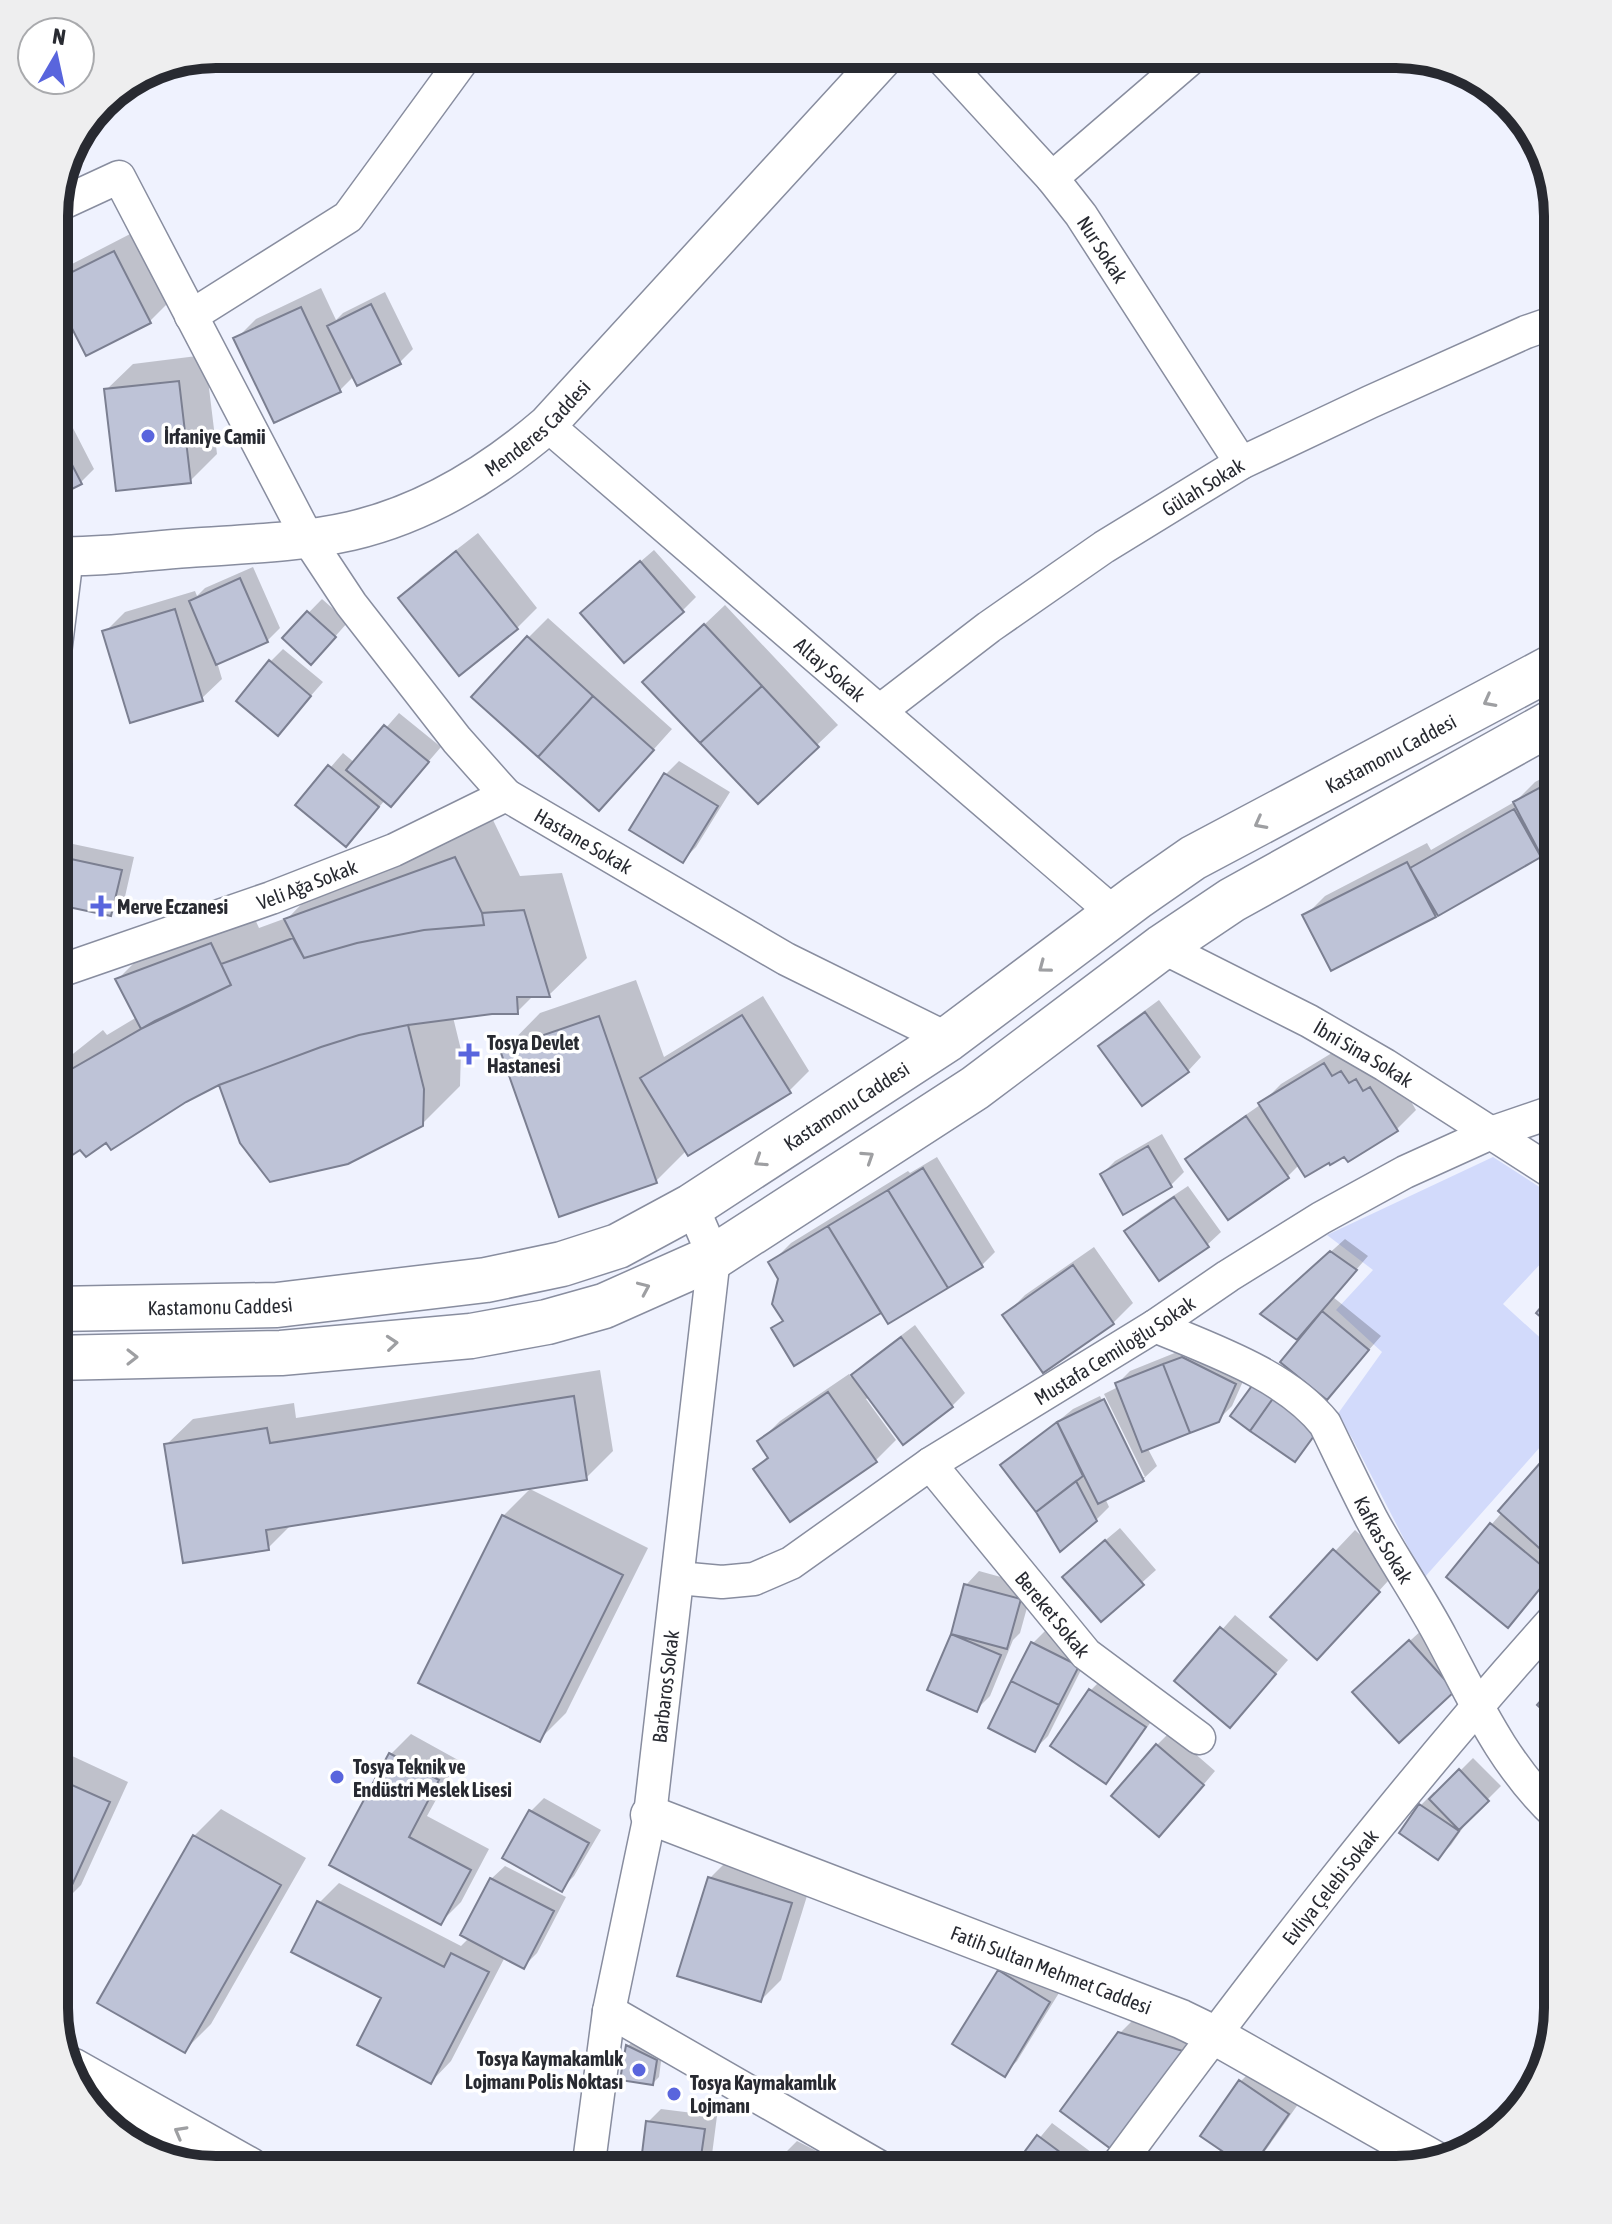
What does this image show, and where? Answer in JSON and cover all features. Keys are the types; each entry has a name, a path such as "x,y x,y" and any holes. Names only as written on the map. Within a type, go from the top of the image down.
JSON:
{"main road":[{"name":"Kastamonu Caddesi","path":"68,1309 277,1305 486,1280 562,1264 618,1246 692,1206 948,1039 1193,858 1544,671"},
{"path":"68,1358 281,1353 471,1336 547,1322 604,1306 714,1257 975,1088 1162,947 1232,900 1544,727"},
{"path":"86,2079 224,2156"}],"street":[{"path":"191,316 348,217 457,68"},
{"name":"Menderes Caddesi","path":"68,556 308,539 353,531 450,492 509,458 547,425 874,68"},
{"name":"Nur Sokak","path":"951,68 1052,178 1102,245 1241,463"},
{"path":"1052,178 1180,68"},
{"name":"Hastane Sokak","path":"69,200 119,177 308,539 351,604 437,716 506,795 786,959 948,1039"},
{"name":"Gülah Sokak","path":"881,710 989,627 1104,547 1241,463 1544,326"},
{"name":"Altay Sokak","path":"547,425 1115,914"},
{"name":"Veli Ağa Sokak","path":"68,968 271,898 394,850 506,795"},
{"name":"İbni Sina Sokak","path":"1162,947 1309,1021 1385,1065 1544,1167"},
{"name":"Mustafa Cemiloğlu Sokak","path":"678,1578 722,1582 754,1579 791,1563 930,1464 1155,1326 1321,1218 1405,1172 1491,1133 1544,1115"},
{"name":"Barbaros Sokak","path":"590,2156 609,2011 650,1815 714,1257 692,1206"},
{"name":"Kafkas Sokak","path":"1155,1326 1261,1373 1315,1412 1325,1424 1370,1517 1442,1638 1475,1706 1520,1777 1544,1802"},
{"name":"Bereket Sokak","path":"930,1464 1086,1654 1199,1738"},
{"name":"Evliya Çelebi Sokak","path":"1124,2156 1214,2035 1475,1706 1544,1630"},
{"name":"Fatih Sultan Mehmet Caddesi","path":"650,1815 1181,2019 1423,2154"},
{"path":"609,2011 861,2156"}],"shaded area":[{"path":"1493,1157 1544,1190 1544,1260 1503,1304 1544,1341 1544,1449 1541,1446 1424,1578 1352,1438 1337,1415 1382,1352 1336,1310 1373,1270 1327,1235"}],"building":[{"path":"114,251 151,323 86,356 68,321 68,274"},
{"path":"371,304 401,364 357,386 327,326"},
{"path":"301,307 341,392 274,423 233,338"},
{"name":"İrfaniye Camii","path":"179,381 191,483 116,491 104,389"},
{"path":"68,457 82,484 68,491"},
{"path":"456,551 518,629 459,676 398,598"},
{"path":"640,561 684,612 624,663 580,613"},
{"path":"240,578 268,642 216,665 189,601"},
{"path":"175,609 203,701 130,723 102,631"},
{"path":"307,611 336,637 311,665 282,638"},
{"path":"704,624 762,686 700,743 642,682"},
{"path":"527,636 593,696 538,757 471,697"},
{"path":"269,660 311,696 278,736 236,701"},
{"path":"762,686 819,747 758,804 700,743"},
{"path":"593,696 654,750 599,811 538,757"},
{"path":"384,725 429,762 391,807 346,770"},
{"path":"328,765 379,807 346,847 295,805"},
{"path":"664,773 718,806 683,863 629,830"},
{"path":"1544,785 1544,861 1513,802"},
{"path":"1514,809 1541,857 1438,916 1410,868"},
{"path":"455,857 482,913 484,925 424,930 357,943 304,958 284,919"},
{"path":"68,858 122,870 111,916 68,907"},
{"path":"1407,862 1436,917 1331,971 1302,915"},
{"path":"524,910 550,997 517,997 518,1014 492,1014 408,1025 321,1047 219,1085 186,1102 111,1150 106,1143 86,1157 80,1150 68,1158 68,1071 155,1021 231,985 221,964 293,938 304,958 357,943 424,930 484,925 482,913"},
{"path":"211,943 231,985 141,1029 115,979"},
{"path":"1145,1012 1189,1072 1142,1106 1098,1046"},
{"path":"742,1015 791,1093 688,1156 640,1078"},
{"path":"599,1016 657,1183 559,1217 500,1050"},
{"path":"408,1025 424,1089 423,1126 348,1164 270,1182 240,1143 219,1085 321,1047"},
{"path":"1324,1063 1332,1076 1341,1071 1349,1083 1356,1079 1363,1091 1370,1087 1398,1131 1348,1162 1344,1157 1305,1177 1258,1103"},
{"path":"1246,1116 1289,1178 1228,1220 1185,1159"},
{"path":"1148,1146 1172,1187 1123,1215 1100,1174"},
{"path":"923,1168 983,1267 948,1288 888,1190"},
{"path":"888,1190 948,1288 888,1324 828,1226"},
{"path":"1174,1197 1209,1247 1159,1281 1124,1231"},
{"path":"828,1226 881,1313 794,1366 771,1328 783,1321 772,1304 778,1279 768,1262"},
{"path":"1330,1251 1357,1270 1297,1340 1260,1314"},
{"path":"1073,1265 1114,1324 1043,1373 1002,1315"},
{"path":"1544,1303 1544,1320 1536,1313"},
{"path":"1322,1311 1369,1350 1327,1400 1280,1362"},
{"path":"901,1337 953,1407 903,1445 851,1375"},
{"path":"1182,1357 1236,1384 1219,1422 1190,1433 1163,1364"},
{"path":"1163,1364 1190,1433 1142,1452 1115,1383"},
{"path":"1254,1383 1274,1397 1250,1431 1230,1416"},
{"path":"828,1392 877,1462 790,1522 753,1469 768,1458 757,1441"},
{"path":"574,1396 587,1480 266,1530 269,1550 183,1563 164,1444 267,1428 270,1443"},
{"path":"1274,1397 1319,1429 1295,1462 1250,1431"},
{"path":"1104,1399 1144,1481 1098,1504 1057,1422"},
{"path":"1057,1422 1083,1476 1036,1512 1000,1465"},
{"path":"1541,1462 1544,1465 1544,1552 1498,1511"},
{"path":"1076,1481 1097,1521 1060,1552 1036,1512"},
{"path":"502,1515 623,1575 540,1742 418,1683"},
{"path":"1490,1523 1544,1567 1544,1584 1508,1628 1446,1577"},
{"path":"1105,1540 1144,1585 1101,1622 1062,1577"},
{"path":"1333,1549 1380,1592 1317,1660 1270,1617"},
{"path":"964,1584 1021,1599 1007,1649 951,1634"},
{"path":"1220,1627 1276,1674 1230,1728 1174,1681"},
{"path":"951,1634 1001,1655 977,1712 927,1690"},
{"path":"1409,1640 1455,1691 1399,1743 1352,1692"},
{"path":"1031,1642 1079,1666 1059,1705 1011,1681"},
{"path":"1011,1681 1059,1705 1035,1752 988,1728"},
{"path":"1089,1689 1146,1727 1106,1784 1050,1746"},
{"path":"1544,1697 1544,1711 1537,1705"},
{"path":"1156,1744 1204,1785 1159,1837 1111,1796"},
{"path":"389,1753 439,1780 409,1837 471,1870 441,1925 329,1865"},
{"path":"1459,1769 1489,1801 1459,1830 1429,1799"},
{"path":"68,1783 110,1802 68,1894"},
{"path":"1419,1804 1459,1831 1438,1860 1399,1833"},
{"path":"529,1810 589,1843 562,1892 502,1858"},
{"path":"193,1835 281,1885 185,2053 97,2003"},
{"path":"708,1877 792,1903 761,2002 677,1976"},
{"path":"490,1878 554,1911 524,1969 460,1935"},
{"path":"317,1901 444,1967 451,1953 489,1972 431,2084 357,2045 381,1998 291,1952"},
{"path":"998,1970 1050,2002 1005,2077 952,2044"},
{"path":"1118,2032 1183,2051 1111,2149 1060,2111"},
{"name":"Tosya Kaymakamlık Lojmanı Polis Noktası","path":"626,2045 657,2060 653,2085 620,2080"},
{"path":"1239,2080 1289,2114 1260,2156 1229,2156 1200,2136"},
{"name":"Tosya Kaymakamlık Lojmanı","path":"646,2121 705,2129 701,2156 642,2156"},
{"path":"1037,2135 1065,2156 1021,2156"}],"place":[{"name":"İrfaniye Camii","path":"148,436"},
{"name":"Merve Eczanesi","path":"101,906"},
{"name":"Tosya Devlet Hastanesi","path":"469,1054"},
{"name":"Tosya Teknik ve Endüstri Meslek Lisesi","path":"337,1777"},
{"name":"Tosya Kaymakamlık Lojmanı Polis Noktası","path":"639,2070"},
{"name":"Tosya Kaymakamlık Lojmanı","path":"674,2094"}]}
